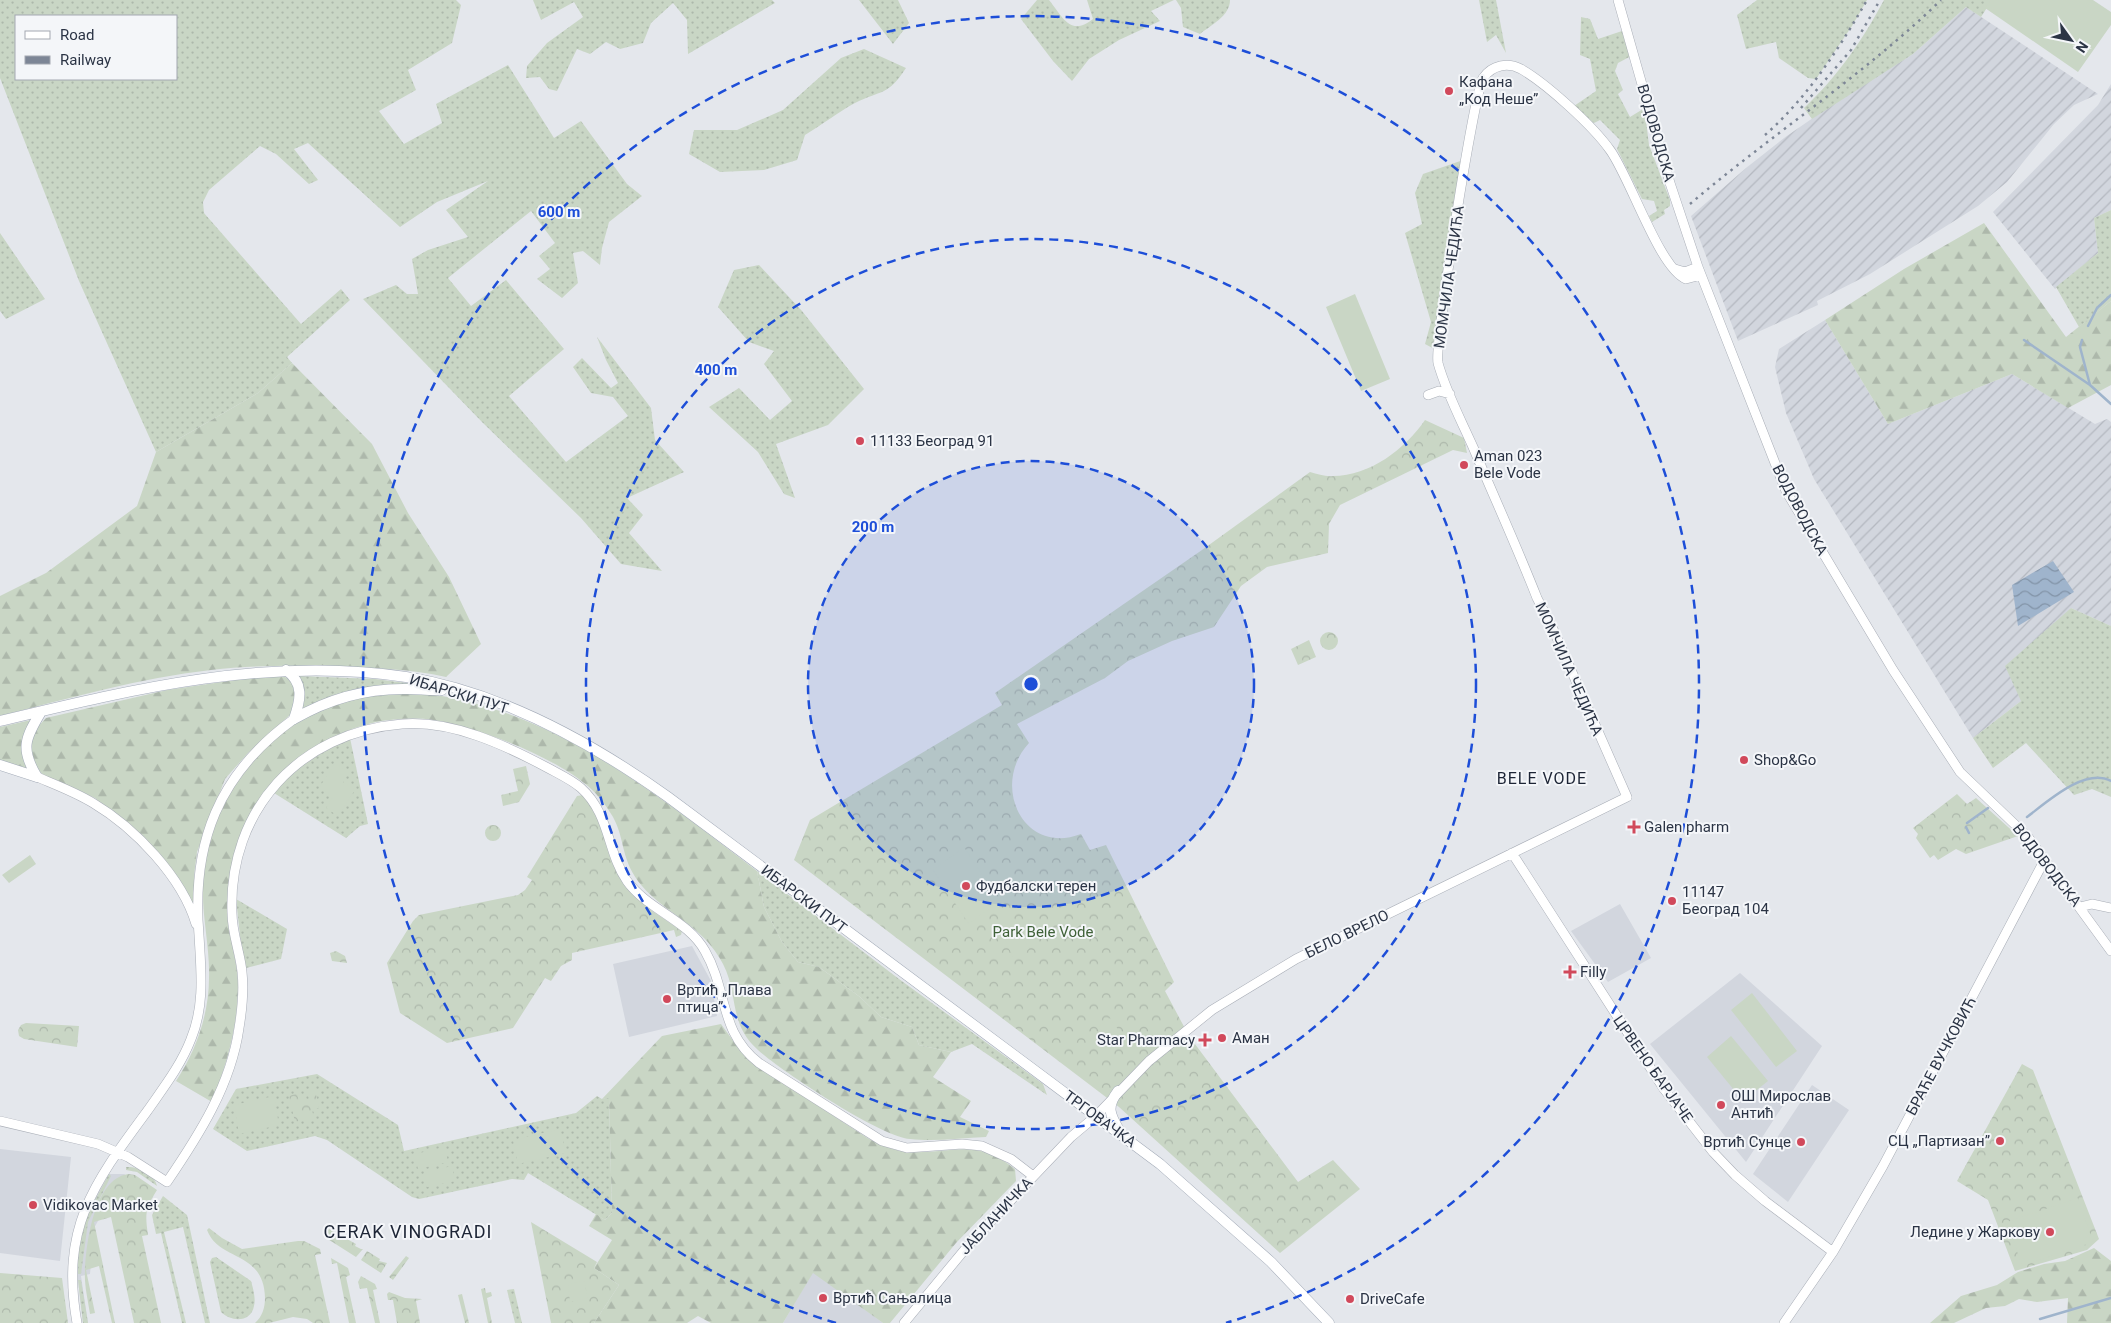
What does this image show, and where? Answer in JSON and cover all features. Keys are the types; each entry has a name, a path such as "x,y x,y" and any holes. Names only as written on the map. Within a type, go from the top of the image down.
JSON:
{"main road":[{"name":"ИБАРСКИ ПУТ","path":"0,721 147,688 225,676 286,670 328,670 376,674 407,678 455,690 539,721 630,771 854,936"},
{"path":"286,670 298,681 300,689 300,698 294,719"},
{"path":"294,719 318,706 352,694 392,689 455,690"},
{"path":"37,777 28,762 25,748 29,732 41,712"},
{"path":"0,765 37,777"},
{"name":"ТРГОВАЧКА","path":"854,936 1173,1174 1286,1276 1329,1323"},
{"path":"1118,1091 1110,1102 1110,1109 1112,1119 1120,1134"}],"street":[{"name":"ВОДОВОДСКА","path":"1618,0 1670,183 1699,271 1762,435 1786,491 1893,670 1960,772 1977,790 2016,824 2080,907 2111,951"},
{"name":"МОМЧИЛА ЧЕДИЋА","path":"1627,797 1553,629 1537,598 1438,362 1438,351 1472,121 1480,84 1491,70 1500,66 1521,69 1594,130 1616,160 1672,268 1680,277 1686,279 1699,271"},
{"path":"1428,395 1439,391 1450,394"},
{"path":"77,1323 72,1274 75,1242 82,1213 92,1192 117,1152 173,1074 191,1039 198,1013 202,983 198,934 201,857 215,810 227,787 249,759 269,739 294,719"},
{"path":"0,1121 95,1143 117,1152 166,1182 218,1097 235,1051 240,1025 242,973 232,920 233,877 243,838 257,810 280,780 319,748 356,731 381,726 414,723 444,727 493,742 524,755 580,786 596,805 605,822 619,867 634,890 685,928 704,948 718,982 732,1033 743,1048 759,1063 882,1141 907,1148 962,1144 982,1146 1004,1156 1033,1176"},
{"path":"37,777 91,801 129,831 177,883 190,904 198,934"},
{"name":"БЕЛО ВРЕЛО","path":"1096,1116 1118,1091 1180,1035 1212,1010 1259,980 1304,955 1627,797"},
{"name":"ЦРВЕНО БАРЈАЧЕ","path":"1512,853 1664,1090 1713,1152 1735,1175 1765,1201 1833,1252"},
{"name":"БРАЋЕ ВУЧКОВИЋ","path":"1784,1323 1833,1252 1883,1166 2044,861"},
{"path":"2080,907 2089,904 2111,908"},
{"name":"ЈАБЛАНИЧКА","path":"904,1323 968,1246 1086,1122 1096,1116"}],"shaded area":[{"path":"1966,7 2098,94 2074,105 2054,124 2007,182 1978,206 1870,274 1817,301 1818,305 1738,341 1691,216 1784,138 1849,93 1913,54"},
{"path":"2111,84 2111,210 2094,218 2098,253 2055,289 1993,212 2098,105"},
{"path":"1825,320 1888,424 2012,374 2095,424 2107,419 2111,422 2111,626 2071,608 2021,701 1973,738 1814,479 1786,413 1775,367 1779,349"},
{"path":"1620,904 1651,958 1608,982 1571,931"},
{"name":"Вртић „Плава птица”","path":"692,946 711,981 717,1016 629,1037 613,964"},
{"path":"1740,973 1822,1046 1746,1162 1650,1044"},
{"name":"Вртић Сунце","path":"1812,1085 1849,1110 1788,1202 1753,1174"},
{"name":"Vidikovac Market","path":"0,1149 71,1157 60,1261 0,1253"},
{"path":"109,1174 125,1174 94,1228 90,1274 81,1276 88,1323 83,1323 78,1280 78,1250 94,1199"},
{"name":"Вртић Сањалица","path":"813,1272 883,1323 783,1323"}],"green space":[{"path":"0,0 456,0 461,5 452,43 408,70 416,90 379,111 404,144 442,123 436,104 508,65 554,138 581,121 627,184 642,196 609,222 602,248 600,265 583,251 573,253 578,283 562,298 537,279 550,269 539,256 555,243 531,211 448,278 471,306 506,280 564,349 509,396 566,462 628,416 613,397 591,393 573,367 582,358 611,388 618,383 597,337 651,408 655,440 684,472 627,498 643,515 629,533 662,571 621,564 581,518 482,422 363,299 396,285 407,294 418,294 412,259 428,250 468,237 446,210 488,181 437,202 400,227 308,143 294,149 318,180 309,184 276,154 260,146 209,190 203,202 204,213 301,324 341,289 350,300 287,357 292,363 258,393 156,452 79,281 0,78"},
{"path":"533,0 772,0 775,3 688,54 687,20 673,3 651,23 643,43 620,49 606,42 590,54 577,49 557,91 549,89 540,77 526,78 527,66 547,43 583,17 574,2 541,20"},
{"path":"859,0 898,0 909,23 893,44"},
{"path":"1037,0 1049,0 1068,23 1078,26 1093,19 1087,0 1174,0 1151,11 1160,21 1119,40 1089,59 1072,81 1053,61 1021,19"},
{"path":"1176,0 1230,0 1227,11 1200,34 1183,27 1181,8"},
{"path":"1479,0 1496,0 1506,53 1496,35 1487,42"},
{"path":"1757,0 1867,0 1816,79 1808,78 1779,58 1776,42 1746,49 1737,15"},
{"path":"1884,0 1992,0 1981,17 1966,7 1913,54 1812,119 1804,108 1849,57"},
{"path":"1991,0 2093,0 2111,12 2111,25 2078,72 1985,8"},
{"path":"1581,17 1590,19 1598,39 1625,30 1633,55 1618,63 1615,71 1623,90 1618,94 1630,117 1648,106 1652,119 1646,121 1649,145 1670,200 1670,206 1664,210 1665,214 1652,222 1649,216 1657,211 1654,201 1642,199 1617,149 1620,140 1600,120 1594,123 1574,106 1596,91 1590,59 1580,55"},
{"path":"864,49 906,68 889,88 849,107 805,135 797,160 764,170 720,172 689,154 694,130 737,130 783,110 841,58"},
{"path":"1466,159 1438,351 1425,344 1431,322 1405,233 1422,224 1415,193 1423,174"},
{"path":"2111,210 2111,301 2079,327 2056,287 2098,253 2094,218"},
{"path":"1984,223 2066,337 2111,301 2111,385 2068,408 2012,374 1888,424 1825,320 1904,269"},
{"path":"0,233 45,299 6,319 0,311"},
{"path":"759,265 802,311 864,389 828,425 776,444 795,498 784,494 758,452 709,407 739,388 770,420 792,401 764,364 774,351 749,342 718,307 734,270"},
{"path":"1355,294 1390,379 1361,391 1326,307"},
{"path":"292,363 372,444 408,513 449,577 481,644 446,677 407,671 367,668 260,666 227,668 131,683 0,716 0,596 46,573 137,506 156,452 258,393"},
{"name":"Park Bele Vode","path":"1425,420 1464,438 1467,453 1453,450 1340,505 1329,524 1328,553 1267,567 1241,586 1214,627 1172,641 1128,661 1105,678 1017,724 1029,743 1018,760 1013,778 1013,796 1019,812 1029,826 1043,835 1061,838 1081,834 1090,850 1106,845 1174,982 1165,991 1189,1036 1298,1182 1333,1160 1360,1189 1280,1253 1119,1107 794,860 810,820 1002,705 995,693 1202,550 1310,472 1328,476 1347,475 1373,466 1397,450 1417,431"},
{"path":"2071,608 2111,626 2111,797 2092,789 2074,795 2026,743 1993,768 1973,738 2021,701 2005,666"},
{"path":"1329,632 1335,635 1338,641 1335,647 1329,650 1323,647 1320,641 1323,635"},
{"path":"1309,640 1316,657 1298,665 1291,649"},
{"path":"262,676 285,677 292,681 297,691 291,714 248,753 225,779 197,852 194,876 195,904 192,904 132,831 95,798 44,776 34,765 29,749 34,731 46,718 167,690"},
{"path":"298,676 375,679 422,685 299,713"},
{"path":"378,693 420,693 468,702 514,716 558,735 600,758 680,813 757,871 764,907 782,942 798,962 819,967 860,997 881,1017 912,1027 919,1045 951,1052 933,1077 971,1101 960,1117 989,1131 986,1137 928,1140 910,1139 896,1135 877,1127 832,1102 770,1060 758,1050 742,1030 728,975 715,951 695,930 652,896 635,877 630,868 613,817 592,790 570,773 552,763 491,735 450,723 426,719 376,722 337,735 319,744 286,769 259,800 242,832 231,878 230,925 238,985 234,1030 227,1059 212,1102 176,1081 195,1045 207,1005 209,966 203,887 205,861 220,811 232,788 247,767 264,747 284,730 306,716 332,704"},
{"path":"31,720 24,737 33,775 0,760 0,727"},
{"path":"350,738 368,824 360,826 346,838 274,793 308,761"},
{"path":"335,763 349,772 343,782 355,790 338,816 326,808 333,797 319,788"},
{"path":"526,766 530,784 519,802 503,806 501,795 518,791 513,769"},
{"path":"1957,794 1967,804 1976,798 2018,836 1966,854 1956,849 1938,860 1934,855 1930,858 1916,838 1918,834 1913,828"},
{"path":"583,795 593,806 624,884 651,910 682,931 681,935 676,937 674,930 572,953 572,960 561,966 551,981 545,978 513,1028 447,1043 400,1013 387,963 413,921 419,915 518,895 525,890 532,880 527,877 577,796"},
{"path":"493,825 499,827 501,833 499,839 493,841 487,839 485,833 487,827"},
{"name":"Фудбалски терен","path":"964,847 999,901 969,924 933,870"},
{"path":"30,855 36,864 9,883 2,875"},
{"path":"757,871 899,979 1043,1084 1047,1095 972,1044 951,1052 919,1045 912,1027 881,1017 860,997 819,967 798,962 782,942 764,907"},
{"path":"236,899 287,929 281,959 246,968 243,963"},
{"path":"1014,918 1029,949 1013,957 998,925"},
{"path":"336,951 345,956 347,963 332,961 330,953"},
{"path":"1752,993 1797,1051 1776,1067 1731,1010"},
{"path":"1110,1018 1127,1042 1115,1050 1098,1027"},
{"path":"26,1023 79,1026 77,1047 24,1039 19,1036 18,1030 21,1025"},
{"path":"721,1024 739,1049 763,1070 869,1139 893,1149 909,1152 975,1150 1001,1159 1015,1169 1016,1181 956,1243 890,1323 883,1323 813,1273 783,1323 711,1323 698,1316 687,1323 594,1323 619,1285 594,1268 612,1240 589,1226 596,1214 605,1220 612,1213 609,1098 602,1099 662,1036"},
{"path":"1731,1036 1768,1081 1743,1101 1707,1057"},
{"path":"2022,1064 2033,1070 2099,1239 2087,1250 2015,1271 1988,1200 1957,1181"},
{"path":"317,1074 398,1125 404,1151 576,1113 597,1096 602,1099 609,1097 612,1213 605,1220 528,1173 524,1180 512,1179 419,1199 412,1197 327,1140 315,1136 247,1151 213,1129 236,1089"},
{"path":"315,1090 319,1108 312,1110 314,1118 295,1122 289,1096 299,1093 301,1101 309,1099 307,1091"},
{"path":"274,1096 279,1125 239,1134 234,1105"},
{"path":"560,1129 566,1153 518,1164 513,1140"},
{"path":"445,1147 448,1162 418,1169 415,1154"},
{"path":"452,1166 455,1181 427,1187 424,1172"},
{"path":"126,1167 135,1168 149,1174 157,1186 137,1172 126,1170"},
{"path":"109,1174 111,1176 88,1222 81,1274 78,1274 78,1251 86,1217"},
{"path":"128,1174 135,1175 157,1190 147,1212 148,1235 142,1236 161,1323 134,1323 111,1217 94,1222 115,1323 112,1323 99,1266 86,1270 95,1313 90,1314 85,1271 87,1245 94,1214 107,1187 116,1178"},
{"path":"163,1196 187,1215 210,1323 205,1323 183,1227 164,1232 186,1323 182,1323 161,1233 156,1234 152,1215"},
{"name":"Ледине у Жаркову","path":"2078,1198 2093,1242 2022,1266 2007,1222"},
{"path":"531,1222 597,1262 594,1268 619,1285 594,1323 551,1323"},
{"path":"209,1228 242,1249 304,1241 320,1249 321,1254 315,1255 330,1323 313,1323 307,1319 293,1317 269,1323 255,1323 261,1315 264,1305 263,1283 257,1272 249,1264 213,1240 207,1230"},
{"path":"329,1229 363,1249 356,1257 323,1236"},
{"path":"2094,1248 2111,1261 2111,1323 2067,1323 2068,1298 2037,1302 2019,1299 2005,1306 1986,1308 1954,1323 1930,1323 1961,1296 1997,1285 2018,1272 2044,1264 2065,1261"},
{"path":"367,1251 380,1259 379,1261 387,1263 381,1273 361,1260"},
{"path":"406,1256 409,1258 393,1280 389,1277"},
{"path":"216,1257 251,1281 255,1303 249,1316 235,1319 221,1312 210,1262 212,1258"},
{"path":"331,1258 348,1268 350,1275 346,1277 356,1323 349,1323 337,1263 332,1264"},
{"path":"0,1273 62,1278 68,1323 0,1323"},
{"path":"361,1276 375,1284 377,1289 373,1290 380,1323 375,1323 367,1288 360,1289 358,1282"},
{"path":"78,1280 81,1280 88,1323 83,1323"},
{"path":"584,1281 588,1298 570,1302 568,1284"},
{"path":"485,1288 486,1293 491,1292 492,1296 487,1298 492,1323 488,1323 481,1289"},
{"path":"514,1289 522,1323 515,1323 507,1290"},
{"path":"389,1292 405,1298 422,1299 416,1301 420,1323 397,1323 393,1300 388,1300 387,1294"},
{"path":"462,1294 469,1323 465,1323 458,1295"}],"water":[{"path":"2053,561 2074,592 2018,626 2012,585"}],"waterway":[{"path":"2088,326 2097,308 2111,295"},
{"path":"2024,340 2090,385 2111,404"},
{"path":"2082,340 2080,347 2090,385"},
{"path":"2027,817 2056,795 2078,782 2101,778 2111,781"},
{"path":"1967,823 1988,808"},
{"path":"1966,827 1969,833"},
{"path":"2040,1319 2111,1298"}],"railway":[{"path":"1765,135 1795,105 1821,72 1867,0"},
{"path":"1801,108 1851,50 1880,0"},
{"path":"1690,204 1881,54 1941,0"}],"place":[{"name":"Кафана „Код Неше”","path":"1449,91"},
{"name":"11133 Београд 91","path":"860,441"},
{"name":"Aman 023 Bele Vode","path":"1464,465"},
{"name":"Shop&Go","path":"1744,760"},
{"name":"Galen pharm","path":"1634,827"},
{"name":"Фудбалски терен","path":"966,886"},
{"name":"11147 Београд 104","path":"1672,901"},
{"name":"Filly","path":"1570,972"},
{"name":"Вртић „Плава птица”","path":"667,999"},
{"name":"Аман","path":"1222,1038"},
{"name":"Star Pharmacy","path":"1205,1040"},
{"name":"ОШ Мирослав Антић","path":"1721,1105"},
{"name":"СЦ „Партизан”","path":"2000,1141"},
{"name":"Вртић Сунце","path":"1801,1142"},
{"name":"Vidikovac Market","path":"33,1205"},
{"name":"Ледине у Жаркову","path":"2050,1232"},
{"name":"Вртић Сањалица","path":"823,1298"},
{"name":"DriveCafe","path":"1350,1299"}],"district":[{"name":"BELE VODE","path":"1542,778"},
{"name":"CERAK VINOGRADI","path":"408,1232"}]}
